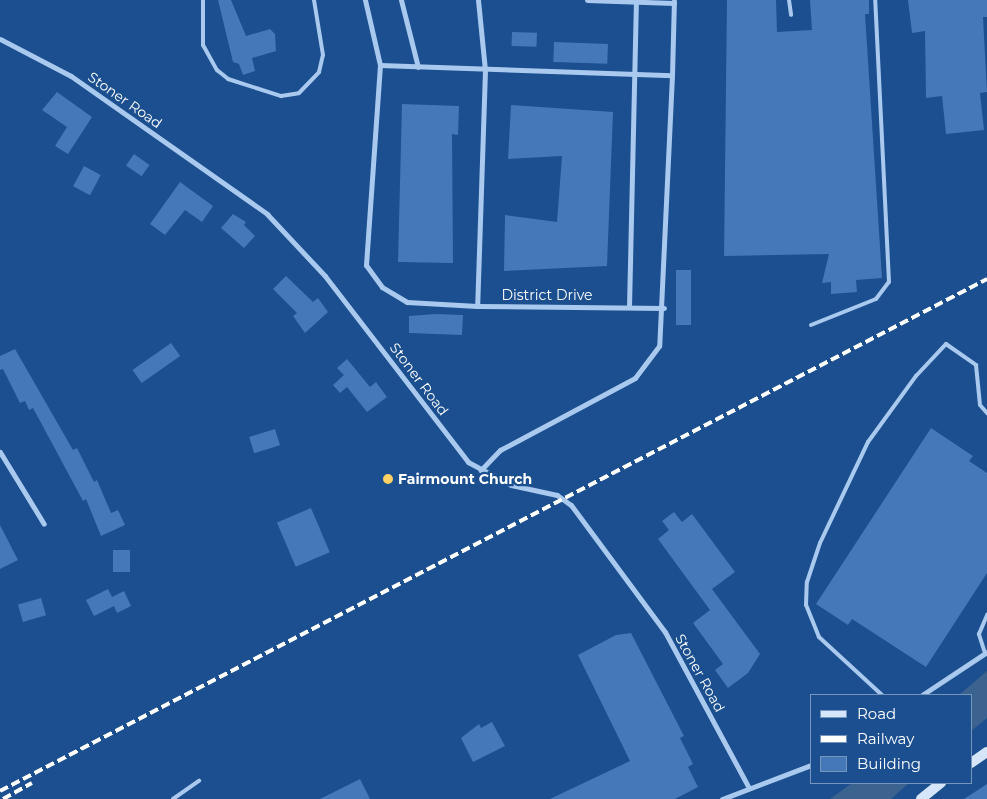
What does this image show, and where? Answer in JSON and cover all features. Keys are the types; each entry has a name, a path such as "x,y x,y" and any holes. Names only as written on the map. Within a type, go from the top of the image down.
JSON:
{"main road":[{"path":"972,762 987,752"},
{"path":"922,799 940,784"}],"street":[{"name":"District Drive","path":"365,0 380,65 366,265 382,286 407,302 477,306 664,308"},
{"path":"401,0 418,67"},
{"path":"477,306 485,70 478,0"},
{"path":"481,470 500,450 635,378 659,346 664,308 674,1 588,0"},
{"path":"629,307 636,74 636,1"},
{"name":"Stoner Road","path":"0,39 71,76 267,214 325,276 462,455 481,470 524,489 557,495 576,511 669,640 749,788"},
{"path":"380,65 672,76"},
{"path":"0,452 44,524"},
{"path":"924,694 986,653"},
{"path":"722,799 810,765"}],"lane":[{"path":"203,0 203,45 217,70 228,79 281,96 299,94 318,72 323,55 314,0"},
{"path":"789,0 791,15"},
{"path":"811,325 876,299 889,282 875,0"},
{"path":"881,694 819,637 806,605 807,582 820,543 868,442 916,376 946,344 976,364 980,405 987,413"},
{"path":"986,653 979,634 987,615"},
{"path":"173,799 199,781"}],"water":[{"path":"987,671 987,718 972,730 972,694 960,694"},
{"path":"851,784 908,784 891,799 830,799"}],"building":[{"path":"218,0 231,0 246,36 270,29 275,34 276,51 252,58 255,71 243,75 239,64 233,62"},
{"path":"727,0 776,0 777,32 812,30 810,0 869,0 869,14 865,14 882,278 856,280 857,292 831,294 831,282 822,283 829,254 724,256"},
{"path":"908,0 987,0 987,17 983,17 987,92 980,93 984,130 946,134 942,96 926,98 925,31 912,33"},
{"path":"512,32 537,33 536,47 512,46"},
{"path":"554,42 608,44 607,64 553,62"},
{"path":"57,92 92,117 68,154 55,146 67,127 42,110"},
{"path":"402,104 459,106 458,135 452,134 453,263 398,262"},
{"path":"511,105 613,112 607,266 504,271 505,215 557,222 562,156 508,159"},
{"path":"134,154 150,165 142,176 126,165"},
{"path":"84,166 101,175 90,195 73,186"},
{"path":"180,182 213,206 202,222 185,210 165,235 150,224"},
{"path":"233,214 246,222 244,225 255,236 244,248 221,228"},
{"path":"676,270 691,270 691,325 676,325"},
{"path":"286,276 313,302 318,298 328,312 305,333 293,316 297,313 273,289"},
{"path":"435,314 463,315 462,335 409,333 409,316"},
{"path":"171,343 180,356 142,383 132,370"},
{"path":"15,349 73,450 77,448 94,482 97,480 111,513 118,510 125,525 101,536 86,499 83,501 33,408 29,410 25,401 20,403 3,369 0,370 0,356"},
{"path":"347,359 370,387 376,382 387,397 367,412 347,387 340,393 333,385 344,375 337,368"},
{"path":"931,428 973,456 969,461 987,473 987,573 926,667 852,619 848,625 816,604"},
{"path":"275,429 280,445 254,453 249,437"},
{"path":"311,508 330,552 296,567 277,522"},
{"path":"674,512 682,522 692,514 735,572 712,589 760,654 748,673 728,688 715,670 723,664 693,623 710,610 658,539 669,530 662,521"},
{"path":"0,525 18,560 0,569"},
{"path":"113,550 130,550 130,572 113,572"},
{"path":"108,589 112,597 124,591 131,606 117,613 114,606 94,616 86,600"},
{"path":"41,598 46,615 23,622 18,605"},
{"path":"631,633 684,736 680,738 693,764 688,767 698,787 675,799 550,799 630,761 578,655 616,635"},
{"path":"492,722 505,746 473,762 461,738 479,724 481,728"},
{"path":"360,779 370,799 320,799"},
{"path":"987,784 987,799 964,799"}],"railway":[{"path":"0,791 987,279"},
{"path":"3,799 32,783"}],"place":[{"name":"Fairmount Church","path":"388,479"}]}
